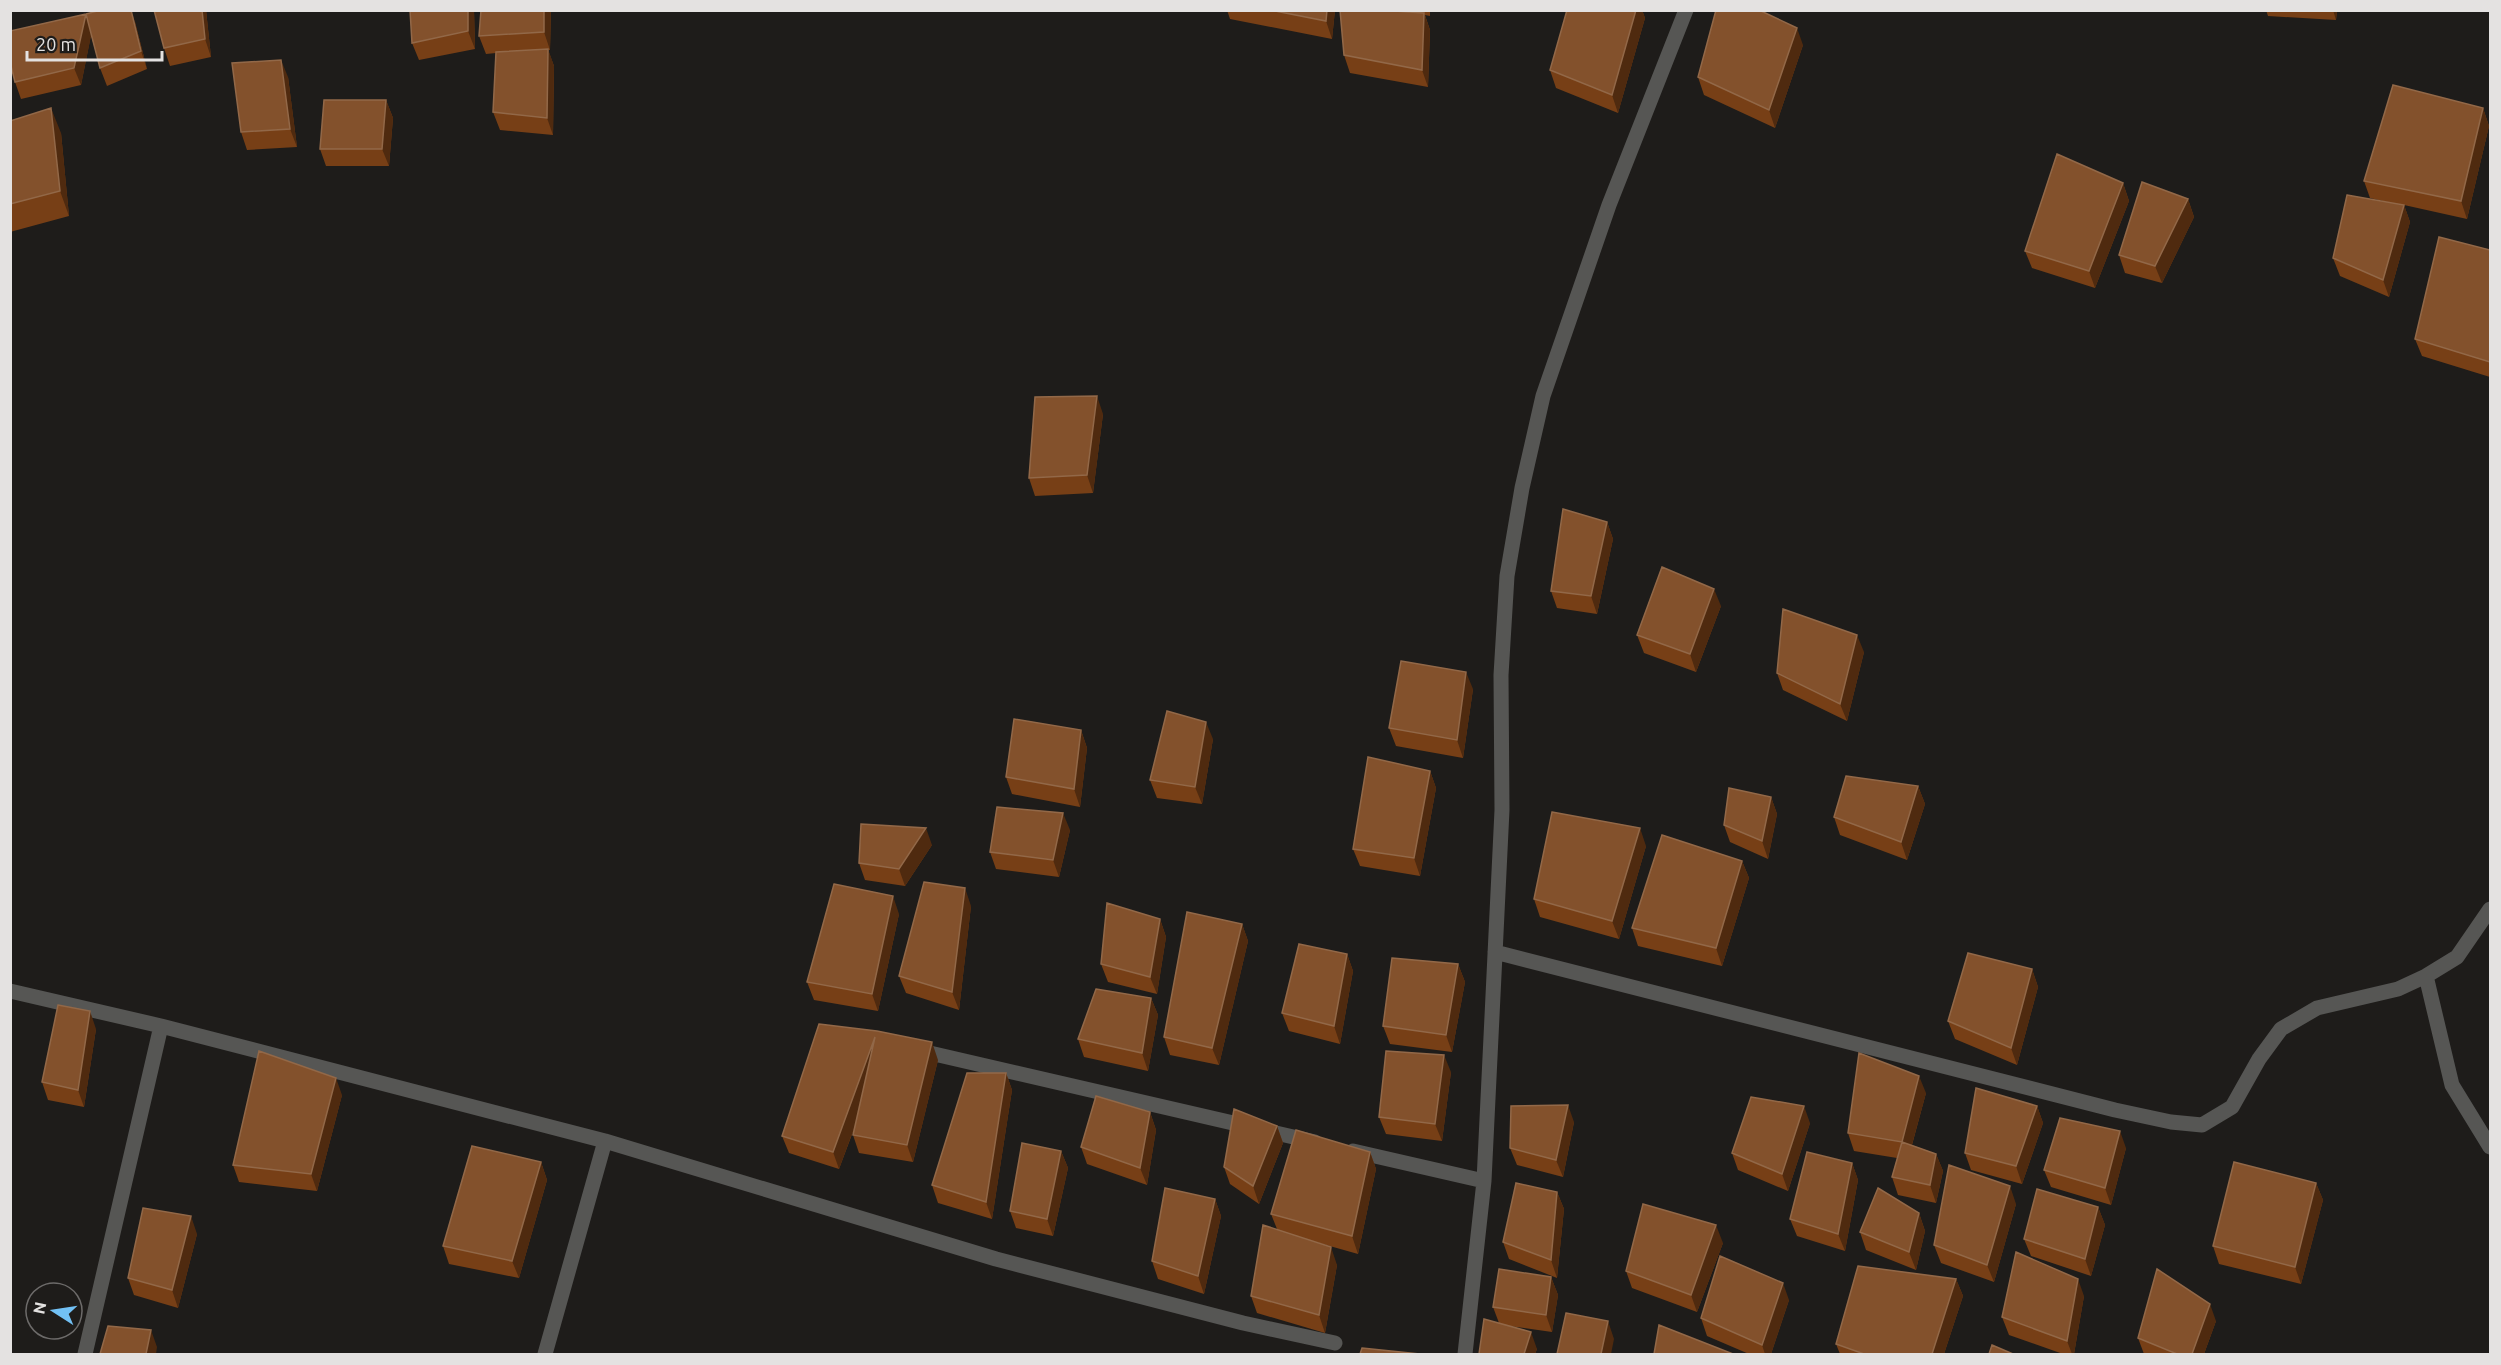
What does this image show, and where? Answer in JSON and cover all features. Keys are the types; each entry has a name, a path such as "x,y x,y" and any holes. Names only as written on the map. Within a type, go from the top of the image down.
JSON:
{"street":[{"path":"1465,1354 1484,1181 1502,810 1502,653 1507,576 1521,488 1543,396 1609,205 1686,10"},
{"path":"1495,952 2115,1110 2171,1122 2202,1125 2232,1107 2259,1059 2281,1029 2317,1008 2398,989 2426,976 2457,957 2490,909"},
{"path":"2426,976 2452,1085 2490,1147"},
{"path":"10,991 161,1026 605,1141 996,1259 1243,1323 1335,1343"},
{"path":"86,1354 161,1026"},
{"path":"905,1048 1484,1181"},
{"path":"545,1354 605,1141"}],"building":[{"path":"101,10 131,10 141,51 100,68 86,14"},
{"path":"154,10 202,10 205,39 164,48"},
{"path":"410,10 468,10 468,31 412,43"},
{"path":"481,10 544,10 544,32 479,36"},
{"path":"1270,10 1327,10 1326,21"},
{"path":"1340,10 1424,13 1422,70 1344,55"},
{"path":"1567,10 1636,10 1612,95 1550,70"},
{"path":"1716,10 1759,10 1797,28 1769,110 1698,77"},
{"path":"86,14 74,68 15,82 10,62 10,31"},
{"path":"548,49 547,118 493,112 496,52"},
{"path":"281,60 290,129 241,132 232,63"},
{"path":"2393,85 2483,108 2461,201 2364,181"},
{"path":"324,100 386,100 382,149 320,149"},
{"path":"51,108 60,191 10,204 10,121"},
{"path":"2057,154 2123,183 2089,271 2025,251"},
{"path":"2142,182 2188,199 2155,266 2119,255"},
{"path":"2347,195 2404,205 2383,280 2333,258"},
{"path":"2439,237 2490,250 2490,362 2415,339"},
{"path":"1097,396 1087,475 1029,478 1035,397"},
{"path":"1563,509 1607,522 1591,596 1551,591"},
{"path":"1662,567 1714,589 1690,654 1637,635"},
{"path":"1783,609 1857,635 1840,704 1777,673"},
{"path":"1401,661 1466,672 1457,740 1389,728"},
{"path":"1167,711 1206,722 1195,787 1150,780"},
{"path":"1014,719 1081,730 1074,789 1006,777"},
{"path":"1368,757 1430,771 1414,858 1353,849"},
{"path":"1846,776 1918,786 1901,842 1834,817"},
{"path":"1729,788 1771,797 1762,841 1724,825"},
{"path":"997,807 1063,813 1053,860 990,852"},
{"path":"1552,812 1640,828 1612,921 1534,899"},
{"path":"861,824 926,828 899,869 859,863"},
{"path":"1662,835 1742,861 1716,948 1632,928"},
{"path":"924,882 965,888 952,992 899,976"},
{"path":"834,884 893,896 872,994 807,982"},
{"path":"1107,903 1160,919 1150,977 1101,964"},
{"path":"1187,912 1242,924 1212,1048 1164,1037"},
{"path":"1299,944 1347,954 1334,1026 1282,1013"},
{"path":"1968,953 2032,969 2011,1048 1948,1021"},
{"path":"1392,958 1458,964 1446,1035 1383,1026"},
{"path":"1096,989 1151,998 1142,1053 1078,1039"},
{"path":"58,1005 90,1011 78,1090 42,1082"},
{"path":"819,1024 877,1031 932,1042 907,1145 853,1135 875,1037 833,1152 782,1136"},
{"path":"259,1051 336,1078 311,1174 233,1165"},
{"path":"1386,1051 1444,1055 1435,1124 1379,1117"},
{"path":"1859,1053 1919,1076 1902,1142 1848,1133"},
{"path":"967,1073 1006,1073 986,1202 932,1185"},
{"path":"1976,1088 2037,1106 2016,1166 1965,1153"},
{"path":"1096,1096 1150,1112 1140,1168 1081,1147"},
{"path":"1751,1097 1804,1106 1782,1174 1732,1153"},
{"path":"1568,1105 1556,1160 1510,1148 1511,1106"},
{"path":"1234,1109 1277,1126 1253,1186 1224,1167"},
{"path":"2060,1118 2120,1131 2105,1188 2044,1170"},
{"path":"1296,1130 1370,1152 1352,1236 1271,1214"},
{"path":"1902,1142 1936,1154 1930,1185 1892,1177"},
{"path":"1022,1143 1061,1151 1047,1219 1010,1211"},
{"path":"472,1146 541,1162 512,1261 443,1246"},
{"path":"1807,1152 1852,1163 1838,1234 1790,1219"},
{"path":"2234,1162 2316,1183 2295,1267 2213,1246"},
{"path":"1949,1165 2010,1186 1987,1265 1934,1245"},
{"path":"1516,1183 1557,1192 1551,1260 1503,1242"},
{"path":"1165,1188 1215,1199 1198,1276 1152,1261"},
{"path":"1878,1188 1919,1213 1909,1252 1860,1232"},
{"path":"2037,1189 2098,1207 2085,1259 2024,1239"},
{"path":"1643,1204 1716,1225 1691,1295 1626,1271"},
{"path":"143,1208 191,1216 172,1290 128,1278"},
{"path":"1263,1225 1331,1247 1319,1315 1251,1296"},
{"path":"2016,1252 2078,1279 2067,1341 2002,1317"},
{"path":"1720,1256 1783,1283 1762,1345 1701,1318"},
{"path":"1858,1266 1956,1279 1932,1354 1864,1354 1836,1344"},
{"path":"1499,1269 1551,1277 1546,1315 1493,1307"},
{"path":"2157,1269 2210,1304 2192,1354 2177,1354 2138,1338"},
{"path":"1566,1313 1608,1321 1601,1354 1557,1354"},
{"path":"1484,1319 1531,1332 1524,1354 1479,1354"},
{"path":"1659,1325 1733,1354 1654,1354"},
{"path":"108,1326 151,1330 146,1354 100,1354"},
{"path":"1992,1345 2013,1354 1989,1354"},
{"path":"1362,1348 1420,1354 1360,1354"}]}
